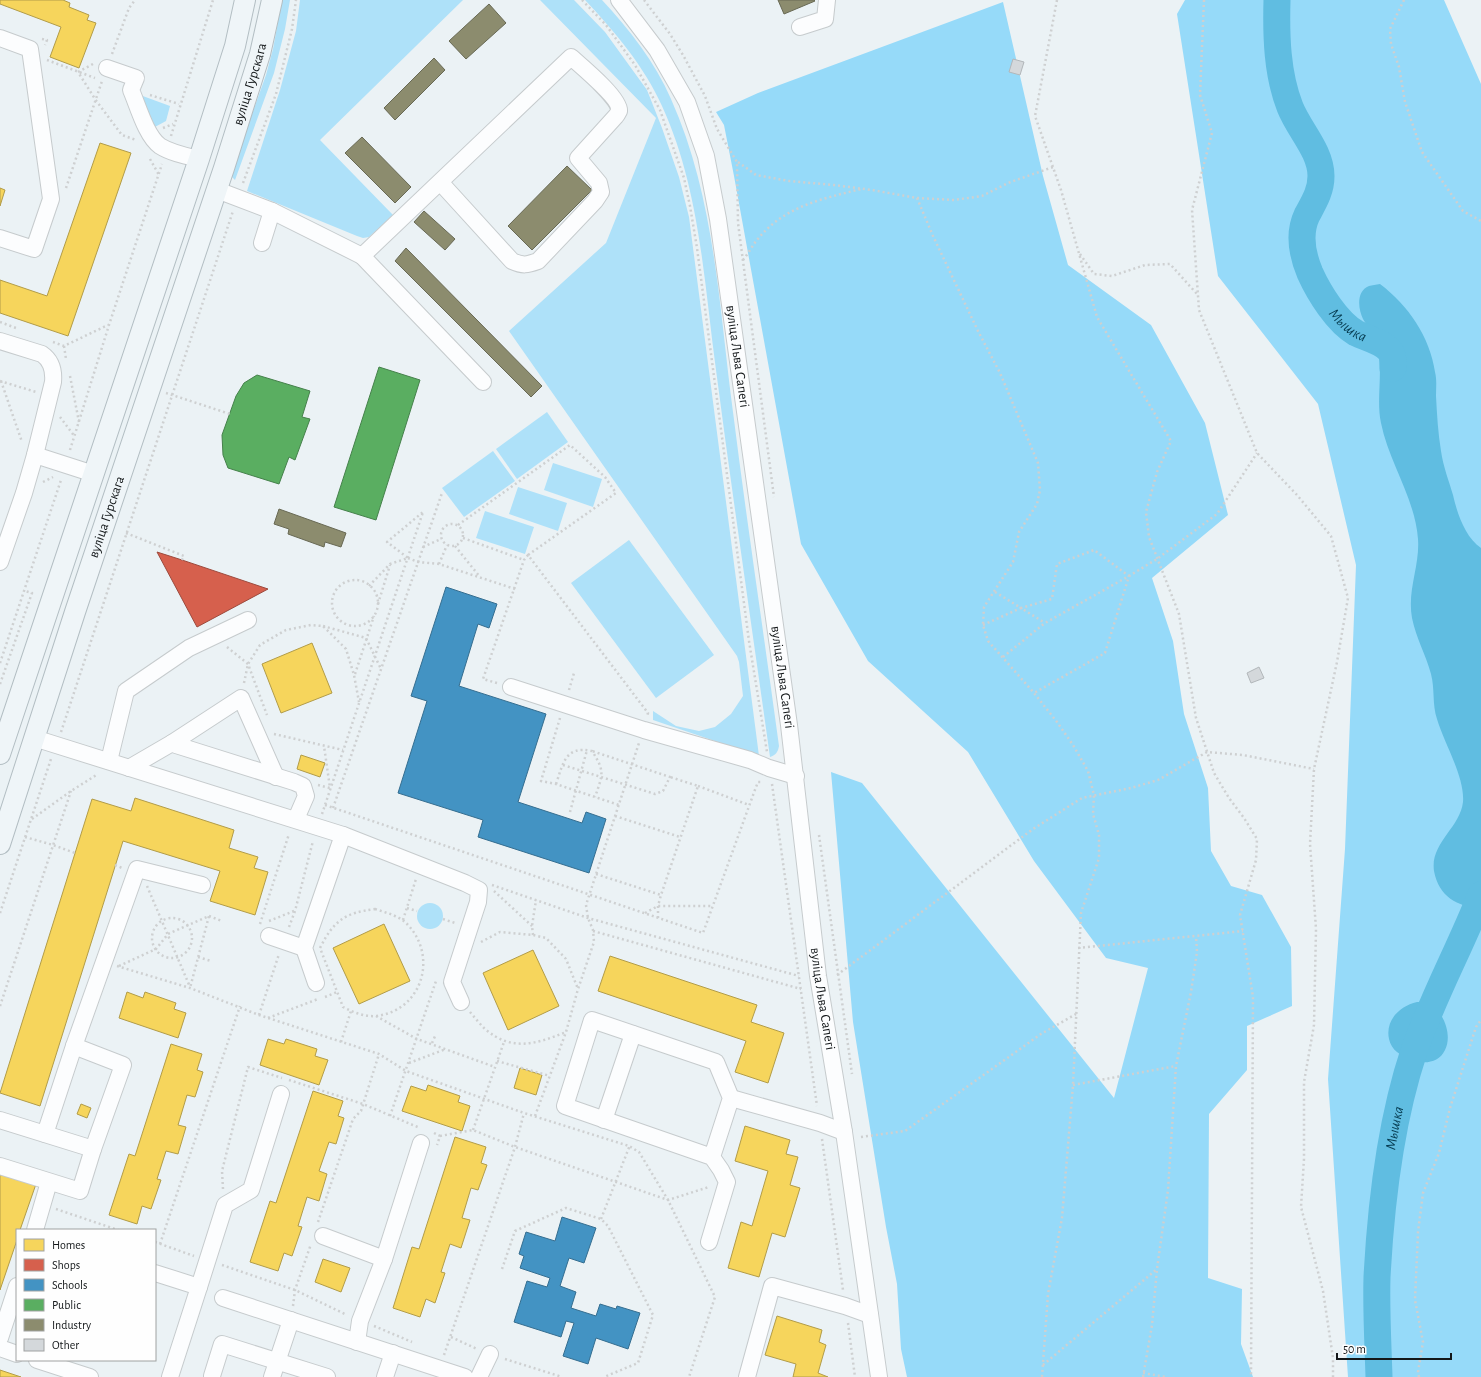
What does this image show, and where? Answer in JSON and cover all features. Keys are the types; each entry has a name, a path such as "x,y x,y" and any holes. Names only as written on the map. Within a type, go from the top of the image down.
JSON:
{"main road":[{"name":"вуліца Гурскага","path":"0,754 199,160 235,46 245,0"},
{"name":"вуліца Гурскага","path":"0,844 224,168 260,54 272,0"},
{"path":"199,160 224,168"},
{"path":"191,182 216,190"},
{"path":"94,474 108,490 112,503"},
{"path":"8,729 34,738"}],"street":[{"name":"вуліца Льва Сапегі","path":"619,0 657,50 687,102 706,156 718,219 796,776 818,976 844,1132 879,1377"},
{"path":"800,27 825,18 827,0"},
{"path":"0,38 30,49 51,199 34,249 0,238"},
{"path":"362,256 571,57 610,94 617,103 619,111 616,116 578,158 599,183 601,192 595,201 538,261 521,265 512,261 440,182"},
{"path":"106,60 136,78 131,90 149,134 159,145 199,160"},
{"path":"216,190 272,211 362,256 483,382"},
{"path":"262,243 272,211"},
{"path":"0,341 42,354 48,359 54,374 35,455 24,493 0,562"},
{"path":"35,455 94,474"},
{"path":"105,766 126,691 189,648 248,620"},
{"path":"511,687 644,730 750,760 770,774 796,776"},
{"path":"129,768 172,743 242,698 276,776"},
{"path":"34,738 56,745 105,766 129,768 293,824 317,827 343,835 465,883 479,890 478,902 452,982 461,1002"},
{"path":"172,743 303,786 306,796 293,824"},
{"path":"316,983 304,948 343,835"},
{"path":"45,1134 74,1046 112,964 135,874 138,869 202,885"},
{"path":"268,932 304,948"},
{"path":"708,1242 727,1182 712,1157 564,1106 592,1020 716,1062 731,1098 712,1157"},
{"path":"604,1120 633,1034"},
{"path":"0,1166 80,1191 123,1065 74,1046"},
{"path":"170,1377 225,1205 251,1190 280,1094"},
{"path":"731,1098 820,1123 844,1132"},
{"path":"0,1120 93,1150"},
{"path":"357,1342 360,1321 384,1259 422,1143"},
{"path":"35,1229 49,1182"},
{"path":"318,1232 384,1259"},
{"path":"156,1273 199,1286"},
{"path":"747,1377 772,1286 845,1306 870,1315"},
{"path":"0,1338 16,1289"},
{"path":"223,1298 393,1353 442,1362 465,1377"},
{"path":"272,1377 291,1320"},
{"path":"212,1376 222,1344 278,1360 327,1377"},
{"path":"0,1348 16,1354"},
{"path":"385,1377 393,1353"},
{"path":"479,1377 490,1354"},
{"path":"40,1361 90,1377"}],"path":[{"path":"95,99 106,60 129,8 135,0"},
{"path":"169,141 213,0"},
{"path":"0,913 238,197 276,94 292,29 296,0"},
{"path":"582,0 606,25 636,65 660,110 684,178 697,248 749,641 801,989 855,1377"},
{"path":"1057,0 1035,116 1061,190 1097,317 1171,441 1157,472 1146,512 1149,537 1179,614 1196,718 1214,773 1229,798 1258,839 1256,860 1240,915 1253,997 1251,1377"},
{"path":"1204,0 1200,95 1212,133 1192,210 1198,310 1258,453 1297,495 1331,536 1348,598 1337,662 1314,769 1310,844 1316,930 1314,1025 1304,1082 1304,1159 1301,1207 1323,1291 1333,1358 1333,1377"},
{"path":"1404,0 1390,30 1391,44 1400,67 1405,102 1422,152 1463,211 1481,222"},
{"path":"106,60 78,72 95,99 122,135 140,141 149,134 174,123"},
{"path":"0,663 163,162"},
{"path":"737,162 756,175 790,182 864,189 917,198 954,200 982,196 1008,183 1053,167"},
{"path":"743,261 758,239 778,220 792,211 816,200 864,189"},
{"path":"917,198 978,332 1000,373 1038,464 1040,490 1037,504 1019,532 1013,562 984,607 983,625 988,641 1034,693 1057,722 1073,745 1088,771 1094,795 1093,814 1099,835 1099,858 1081,913 1078,948 1077,1014 1073,1085 1062,1218 1048,1294 1042,1377"},
{"path":"1078,252 1094,274 1112,276 1145,265 1170,264 1197,294"},
{"path":"0,322 21,330"},
{"path":"50,340 64,346 109,325"},
{"path":"64,346 67,361"},
{"path":"68,368 79,422"},
{"path":"0,381 22,444 35,455"},
{"path":"0,381 36,392"},
{"path":"165,393 230,414"},
{"path":"458,525 570,445 605,477 616,493 528,555 524,560 483,679 511,687"},
{"path":"1003,657 1045,623 1158,558 1216,514 1258,453"},
{"path":"146,461 150,463"},
{"path":"334,808 442,493"},
{"path":"268,932 294,911 317,827 374,654 408,558 417,532 423,512 387,542 408,558 418,562 439,564 515,589"},
{"path":"455,546 463,538 462,530 458,525 450,523 445,525 441,531 441,539 447,545 455,546 480,578"},
{"path":"126,533 184,556 182,560"},
{"path":"463,538 524,560"},
{"path":"423,547 441,539"},
{"path":"439,564 447,545"},
{"path":"983,625 1021,608 1052,599 1057,564 1094,550 1129,576"},
{"path":"528,555 648,713 644,730 586,905 588,918 593,930 594,942 578,989 566,1032 535,1116"},
{"path":"369,586 390,564 408,558"},
{"path":"354,675 390,564"},
{"path":"1034,693 1105,653 1129,576"},
{"path":"358,581 369,586 376,594 377,604 375,614 370,621 364,624 354,626 344,624 335,616 332,606 333,595 340,586 348,582 358,581"},
{"path":"0,684 32,593 24,591"},
{"path":"995,592 1045,623"},
{"path":"242,698 248,664 260,645 286,630 311,625 323,626 366,638 381,669"},
{"path":"323,626 346,649 354,675 359,703"},
{"path":"574,673 541,781 576,790 619,805"},
{"path":"255,729 343,750"},
{"path":"324,746 330,788"},
{"path":"556,784 563,765 570,753 582,749 698,786 749,805"},
{"path":"570,812 587,750"},
{"path":"592,751 600,764 602,777 595,797"},
{"path":"837,975 1033,829 1082,798 1130,788 1158,780 1207,752 1243,755 1314,769"},
{"path":"563,765 655,794 663,791 670,777"},
{"path":"31,820 105,766"},
{"path":"325,805 703,933 758,782 770,774"},
{"path":"315,784 330,788"},
{"path":"658,918 658,906 661,895 698,786"},
{"path":"0,1006 71,791"},
{"path":"615,816 680,837"},
{"path":"259,1015 268,932 293,824"},
{"path":"25,837 75,853"},
{"path":"135,874 143,877 190,988"},
{"path":"596,874 661,895"},
{"path":"402,920 416,878"},
{"path":"532,926 490,886 588,918 799,976"},
{"path":"533,935 532,926 536,900"},
{"path":"644,913 658,906 713,906"},
{"path":"407,908 417,911"},
{"path":"375,910 393,914 408,924 418,938 424,955 423,973 417,989 406,1002 392,1012 375,1016 359,1014 343,1007 337,992 320,948 328,932 341,919 357,911 375,910"},
{"path":"268,932 294,911"},
{"path":"112,964 156,949 168,934 210,916 222,920"},
{"path":"190,988 210,916"},
{"path":"174,918 181,920 188,925 192,935 192,941 190,948 186,953 178,957 166,957 160,954 156,949 152,936 157,925 162,921 174,918"},
{"path":"443,920 456,923"},
{"path":"593,930 801,989"},
{"path":"1078,948 1243,931"},
{"path":"463,951 500,932 533,935 546,938 566,959 578,989"},
{"path":"1142,1377 1152,1325 1157,1269 1168,1190 1176,1066 1191,992 1196,952 1196,936"},
{"path":"198,957 211,961"},
{"path":"112,964 190,988 240,1006 259,1015 379,1054 406,1072 524,1113 629,1146 639,1152 668,1200 715,1297 689,1377"},
{"path":"268,1018 337,992"},
{"path":"461,1002 485,1029 504,1042 520,1044 543,1041 566,1032"},
{"path":"160,1244 240,1006"},
{"path":"341,1042 351,1011"},
{"path":"861,1137 905,1131 1041,1034 1077,1014"},
{"path":"375,1016 417,1039 495,1067"},
{"path":"1419,1377 1418,1372 1422,1342 1415,1300 1418,1232 1423,1193 1439,1153 1450,1108 1476,1027 1481,1020"},
{"path":"432,1044 436,1034"},
{"path":"472,1130 504,1042"},
{"path":"409,1063 446,1049"},
{"path":"291,1320 295,1290 318,1232 353,1119 361,1111 379,1054"},
{"path":"497,1061 550,1076"},
{"path":"1073,1085 1176,1066"},
{"path":"390,1116 406,1072"},
{"path":"442,1362 515,1147 524,1113"},
{"path":"440,1136 472,1130 515,1147 668,1200 727,1182"},
{"path":"601,1219 634,1130"},
{"path":"42,1204 115,1229"},
{"path":"502,1269 515,1231 566,1208 601,1219 608,1226 653,1315 638,1363 604,1377"},
{"path":"156,1242 295,1290 360,1321 416,1344"},
{"path":"1042,1365 1157,1269"},
{"path":"437,1352 442,1362"},
{"path":"1143,1373 1166,1377"}],"shaded area":[{"path":"282,0 290,0 285,29 274,73 235,180 232,177 232,170 266,75 273,49"},
{"path":"300,0 463,0 320,140 393,215 369,237 363,238 357,236 247,191 280,90 296,31"},
{"path":"540,0 574,0 605,32 647,90 679,177 689,217 759,756 653,720 653,711 676,726 699,731 715,727 731,714 743,696 737,656 509,331 606,243 656,118"},
{"path":"585,0 602,0 641,46 665,85 686,136 697,174 706,213 719,293 738,454 779,746 776,753 770,757 722,419 704,270 693,203 685,170 675,138 662,106 647,77 618,37"},
{"path":"1185,0 1444,0 1481,84 1481,1377 1348,1377 1328,1079 1345,849 1356,565 1318,404 1218,276 1177,14"},
{"path":"1003,2 1043,176 1068,265 1151,325 1205,423 1228,515 1152,578 1173,641 1184,714 1208,788 1211,851 1231,886 1262,895 1291,947 1292,1006 1247,1026 1247,1070 1209,1114 1208,1278 1242,1289 1241,1344 1253,1377 907,1377 901,1349 897,1284 886,1227 853,1022 831,772 862,783 1114,1098 1148,968 1106,958 1034,861 968,752 868,661 801,544 724,125 716,112 758,93"},
{"path":"140,95 170,106 166,121 153,128"},
{"path":"1380,284 1400,302 1408,312 1423,334 1428,346 1436,375 1438,424 1443,462 1462,524 1470,538 1481,548 1481,909 1472,908 1450,899 1436,880 1434,871 1436,852 1457,820 1461,811 1463,792 1461,782 1437,719 1431,674 1412,618 1411,598 1418,549 1416,524 1381,423 1379,396 1380,369 1378,351 1373,335 1363,319 1359,305 1360,296 1365,288"},
{"path":"547,412 568,442 517,479 496,449"},
{"path":"493,451 515,481 464,517 442,488"},
{"path":"553,463 602,479 593,507 544,490"},
{"path":"518,487 567,503 558,531 509,514"},
{"path":"485,511 534,527 525,554 476,538"},
{"path":"629,540 714,655 656,698 571,583"},
{"path":"430,903 440,906 443,916 440,926 430,929 420,926 417,916 420,906"},
{"path":"1417,1002 1426,1003 1437,1010 1442,1016 1447,1030 1448,1037 1445,1050 1436,1060 1429,1062 1416,1061 1402,1056 1393,1048 1389,1039 1389,1026 1395,1015 1405,1007"}],"building: Homes":[{"path":"0,0 63,0 70,3 69,7 89,15 87,20 96,23 79,68 50,57 61,27 0,4"},
{"path":"100,143 131,153 68,336 0,313 0,280 47,296"},
{"path":"0,188 5,190 0,206"},
{"path":"312,643 332,693 281,713 262,664"},
{"path":"301,755 325,763 320,777 297,769"},
{"path":"135,798 234,830 229,848 258,857 254,868 268,872 255,915 210,901 220,871 123,841 40,1106 0,1093 92,799 131,811"},
{"path":"384,924 410,981 359,1004 333,948"},
{"path":"533,950 559,1006 508,1030 483,973"},
{"path":"610,956 757,1005 751,1022 784,1033 768,1083 735,1072 746,1041 598,991"},
{"path":"127,992 143,998 145,992 176,1003 174,1009 186,1013 178,1038 119,1018"},
{"path":"268,1039 284,1044 286,1039 317,1049 315,1056 328,1060 319,1085 260,1065"},
{"path":"171,1044 202,1054 197,1070 203,1072 195,1097 187,1095 178,1125 186,1127 178,1154 166,1151 157,1179 161,1180 151,1209 142,1206 137,1224 109,1215 129,1154 135,1156"},
{"path":"520,1068 542,1075 536,1095 514,1088"},
{"path":"428,1085 460,1096 458,1102 470,1106 462,1131 402,1111 411,1086 426,1091"},
{"path":"313,1091 343,1101 338,1116 344,1118 336,1144 329,1142 319,1171 327,1174 319,1201 307,1197 298,1226 302,1227 292,1256 284,1253 278,1271 250,1262 270,1201 276,1203"},
{"path":"81,1104 91,1108 87,1118 77,1114"},
{"path":"745,1126 790,1140 786,1154 798,1157 790,1185 800,1188 785,1237 772,1233 759,1277 728,1268 741,1222 752,1226 768,1171 735,1161"},
{"path":"455,1137 486,1147 481,1163 487,1165 478,1190 471,1188 462,1218 470,1220 461,1248 450,1244 441,1272 445,1273 435,1303 426,1299 420,1317 393,1308 412,1247 419,1249"},
{"path":"0,1172 36,1184 20,1229 16,1229 16,1243 0,1290"},
{"path":"323,1259 350,1268 341,1292 315,1282"},
{"path":"777,1316 822,1330 819,1342 826,1345 818,1373 828,1377 793,1377 796,1364 765,1355"},
{"path":"0,1370 21,1377 0,1377"}],"building: Shops":[{"path":"157,552 182,560 268,589 197,627"}],"building: Schools":[{"path":"446,587 497,604 489,628 478,624 459,686 546,714 518,802 582,823 586,812 606,819 589,873 478,837 483,820 398,793 427,701 411,696"},
{"path":"562,1217 596,1228 584,1263 569,1258 560,1286 576,1292 571,1308 596,1316 600,1304 616,1309 617,1306 640,1313 628,1349 596,1338 588,1364 563,1356 574,1323 566,1321 561,1337 514,1322 527,1281 547,1287 550,1278 520,1268 524,1256 519,1254 526,1232 555,1241"}],"building: Public":[{"path":"379,367 420,380 376,520 334,507"},
{"path":"257,375 310,391 302,417 310,419 295,460 289,457 279,484 228,468 223,455 222,435 236,396 244,383"}],"building: Industry":[{"path":"778,0 814,0 815,1 784,14"},
{"path":"489,4 506,23 466,59 449,41"},
{"path":"434,58 445,70 395,120 384,108"},
{"path":"362,137 411,187 395,203 345,153"},
{"path":"567,166 592,190 532,250 508,226"},
{"path":"424,211 455,239 445,250 414,222"},
{"path":"406,248 542,386 531,397 395,261"},
{"path":"279,509 346,533 341,547 325,542 324,547 288,534 289,529 274,524"}],"building: Other":[{"path":"1013,59 1024,62 1020,75 1009,72"},
{"path":"1259,667 1264,678 1251,683 1247,673"}],"waterway":[{"name":"Мышка","path":"1277,0 1278,55 1282,81 1294,116 1314,149 1320,167 1321,176 1317,196 1304,222 1302,244 1305,259 1318,289 1335,314 1342,322 1356,333 1385,346 1392,355 1393,368"},
{"name":"Мышка","path":"1379,1377 1377,1277 1384,1191 1393,1134 1406,1078 1421,1031 1481,895"}]}
